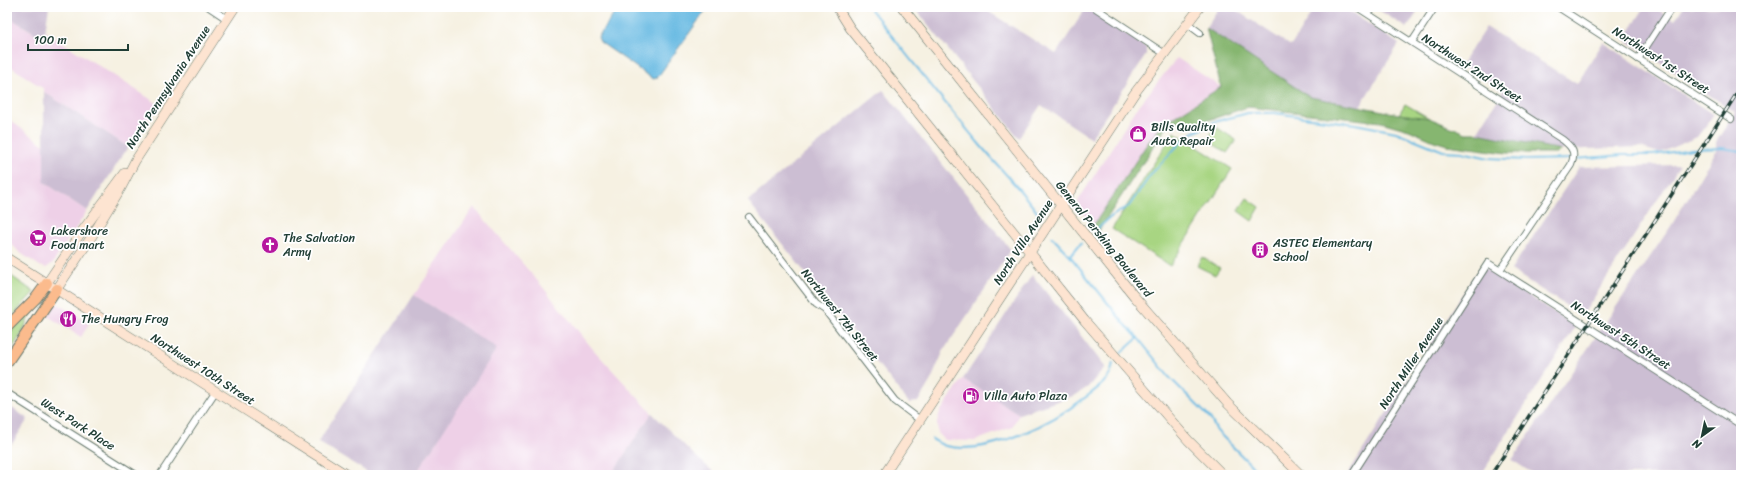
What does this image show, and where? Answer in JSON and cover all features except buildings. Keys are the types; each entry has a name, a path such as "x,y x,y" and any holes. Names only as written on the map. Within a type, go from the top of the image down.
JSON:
{"main road":[{"name":"North Pennsylvania Avenue","path":"7,327 36,298 95,213 135,160 235,7"},
{"path":"836,7 842,17 1085,320 1188,440 1223,475"},
{"name":"General Pershing Boulevard","path":"902,7 1134,296 1228,404 1301,475"},
{"name":"North Villa Avenue","path":"884,475 1134,94 1188,24 1198,8"},
{"name":"North Pennsylvania Avenue","path":"7,362 92,236 121,188 135,160"},
{"name":"Northwest 10th Street","path":"7,258 347,475"}],"street":[{"path":"209,7 227,19"},
{"path":"1094,7 1165,54"},
{"name":"Northwest 2nd Street","path":"1357,7 1563,140 1574,153 1571,165 1500,270"},
{"path":"1412,42 1435,7"},
{"name":"Northwest 1st Street","path":"1558,7 1731,119"},
{"path":"1638,59 1672,7"},
{"path":"1188,24 1200,33"},
{"name":"Northwest 7th Street","path":"749,217 816,304 825,310 895,401 920,420"},
{"name":"Northwest 5th Street","path":"1488,262 1741,425"},
{"name":"North Miller Avenue","path":"1352,475 1488,262"},
{"name":"West Park Place","path":"7,392 136,475"},
{"path":"160,475 215,392"}],"shaded area":[{"path":"7,7 49,7 45,31 46,40 7,16"},
{"path":"914,7 981,7 1056,54 1086,8 1146,47 1146,55 1091,138 1041,105 1019,138"},
{"path":"1219,7 1231,7 1291,46 1315,7 1343,7 1399,44 1360,106 1310,97 1206,28"},
{"path":"1374,7 1421,7 1407,28"},
{"path":"1645,7 1653,7 1675,20 1683,7 1741,8 1741,475 1535,475 1512,460 1671,226 1716,151 1716,142 1735,112 1624,39"},
{"path":"7,16 45,40 45,31 158,104 128,147 44,92 44,89 7,64"},
{"path":"1486,27 1577,84 1603,42 1714,115 1697,137 1659,153 1640,147 1561,150 1477,133 1503,91 1461,65"},
{"name":"Bills Quality Auto Repair","path":"1177,58 1221,87 1163,124 1147,144 1093,226 1081,211 1078,201 1137,108"},
{"path":"883,90 1011,250 944,350 931,380 918,402 909,403 748,201"},
{"path":"44,92 128,147 87,211 44,182"},
{"path":"7,118 44,145 44,182 87,211 53,263 46,268 40,266 19,252 7,239"},
{"path":"1680,165 1582,316 1511,270 1579,167"},
{"path":"474,207 541,285 592,348 652,413 611,475 415,475 496,348 414,295"},
{"path":"1481,265 1576,326 1481,475 1347,475"},
{"path":"1032,275 1105,367 1088,387 1076,395 1019,414 963,379"},
{"path":"414,295 497,348 415,475 372,475 318,442"},
{"name":"The Hungry Frog","path":"58,304 89,324 81,337 46,315 52,306"},
{"name":"Villa Auto Plaza","path":"963,379 1019,414 1012,427 975,441 945,440 938,433 937,422 940,412"},
{"path":"12,408 28,419 12,444 7,441 7,415"},
{"path":"652,413 692,453 717,475 611,475"}],"green space":[{"path":"1206,28 1310,97 1399,114 1429,118 1466,133 1477,133 1561,150 1558,153 1507,153 1447,145 1409,130 1381,122 1248,107 1206,121 1184,125 1176,120 1167,126 1098,232 1093,226 1147,144 1163,124 1221,87"},
{"path":"1405,104 1429,118 1399,114"},
{"path":"1216,127 1236,140 1227,153 1207,140"},
{"path":"1174,132 1232,169 1170,266 1112,229"},
{"path":"1247,198 1260,207 1252,221 1238,211"},
{"path":"1202,257 1220,268 1215,275 1197,266"},
{"path":"7,273 34,292 7,322"},
{"path":"42,297 27,321 23,332 7,356 7,333"}],"water":[{"path":"619,7 708,7 657,78 653,79 600,42 598,37"}],"waterway":[{"path":"869,7 924,77 1041,218"},
{"path":"1095,231 1112,216 1129,206 1152,173 1182,141 1194,132 1207,127 1214,122 1248,113 1275,113 1355,124 1396,132 1443,151 1462,152 1489,158 1526,160 1571,159"},
{"path":"1575,159 1623,155 1653,155 1692,149 1722,148 1741,151"},
{"path":"1052,237 1070,256 1169,377 1210,418 1217,431 1261,475"},
{"path":"1070,256 1081,243"},
{"path":"1121,353 1138,338"},
{"path":"932,439 940,444 963,448 1000,442 1019,435 1056,417 1096,390 1108,378 1113,363"}],"railway":[{"path":"1491,475 1741,87"}],"place":[{"name":"Bills Quality Auto Repair","path":"1138,134"},
{"name":"Lakershore Food mart","path":"38,238"},
{"name":"The Salvation Army","path":"270,245"},
{"name":"ASTEC Elementary School","path":"1260,250"},
{"name":"The Hungry Frog","path":"68,319"},
{"name":"Villa Auto Plaza","path":"971,396"}]}
